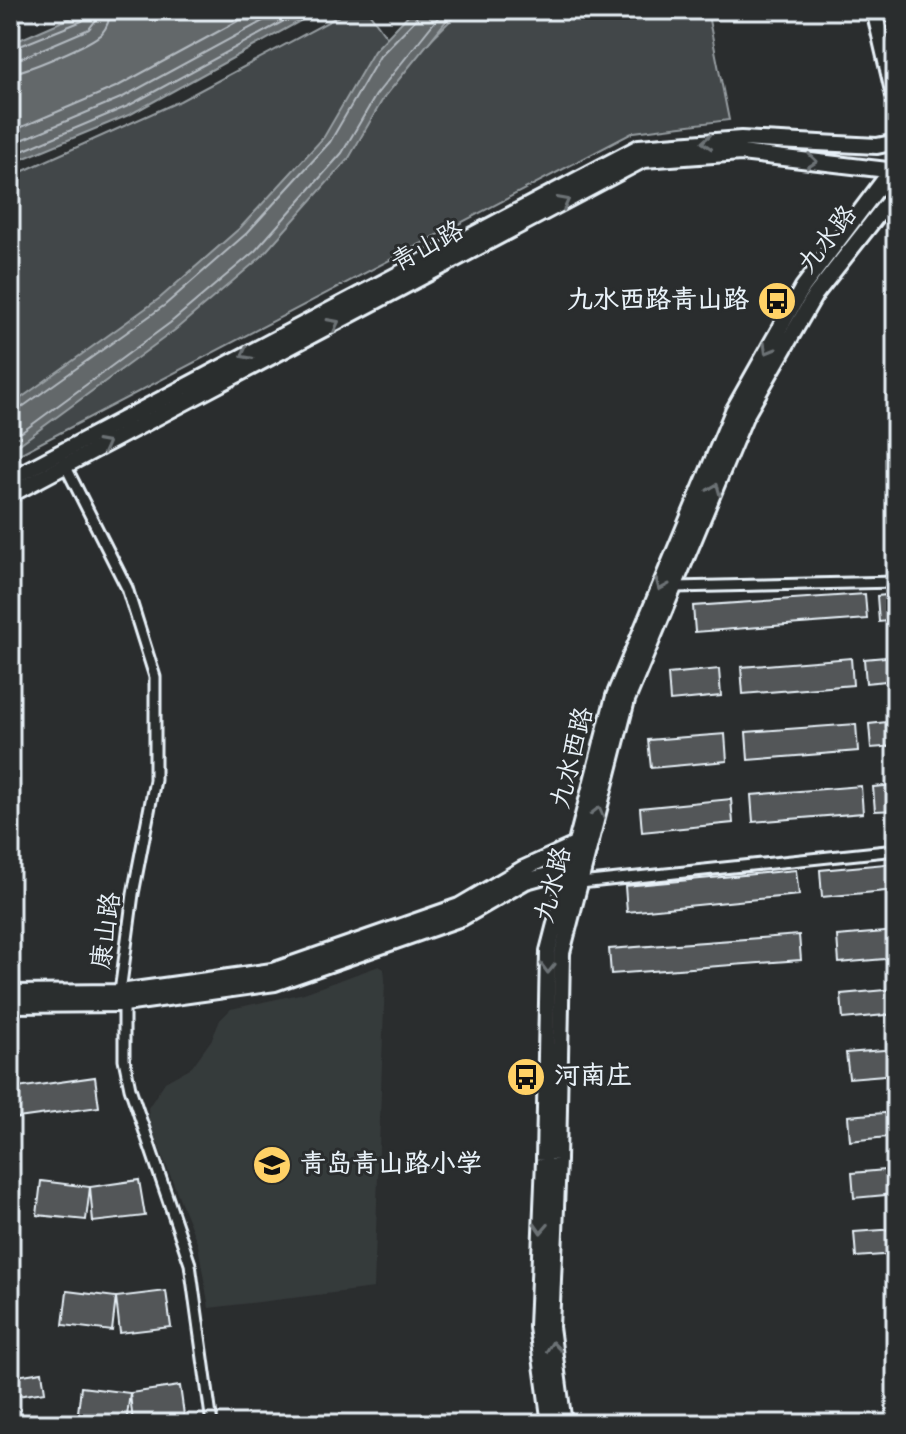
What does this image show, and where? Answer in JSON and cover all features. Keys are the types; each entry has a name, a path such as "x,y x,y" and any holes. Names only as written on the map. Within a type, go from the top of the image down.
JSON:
{"main road":[{"path":"874,10 896,104"},
{"path":"891,10 896,31"},
{"name":"青山路","path":"10,495 62,459 639,147 741,139 877,146 896,142"},
{"name":"青山路","path":"10,479 62,459 643,160 741,153 895,168"},
{"name":"九水西路","path":"550,1424 537,1327 548,951 577,867 614,696 733,411 803,287 895,168"},
{"name":"九水路","path":"582,847 627,700 745,417 815,295 896,192"},
{"path":"10,993 122,998 272,971 459,906 522,869 582,847"},
{"path":"10,1005 275,983 462,918 526,881 577,867"},
{"name":"九水路","path":"564,1424 551,1327 562,953 580,883 577,867"}],"street":[{"name":"康山路","path":"62,459 127,588 155,677 155,780 133,894 122,998 124,1059 130,1088 190,1264 212,1424"},
{"path":"675,587 896,582"},
{"path":"580,883 896,850"}],"shaded area":[{"path":"350,10 367,10 406,64 461,10 707,10 729,120 634,132 10,459 10,177 180,101"},
{"name":"青岛青山路小学","path":"379,966 384,969 385,979 374,1288 209,1308 198,1245 149,1122 148,1108 165,1082 192,1067 212,1039 220,1020 231,1009 304,993"}],"water":[{"path":"88,10 320,10 131,114 10,164 10,44"},
{"path":"413,10 455,10 383,99 349,158 261,257 175,330 17,446 10,433 10,406 160,298 241,227 324,137 374,51"}],"building":[{"path":"865,594 867,619 695,632 693,606"},
{"path":"896,594 896,620 879,622 877,596"},
{"path":"896,656 896,680 866,683 864,659"},
{"path":"851,658 853,685 743,694 741,667"},
{"path":"719,669 721,696 670,701 668,674"},
{"path":"896,721 896,746 871,748 869,724"},
{"path":"856,724 858,751 748,760 746,732"},
{"path":"725,734 727,761 651,768 648,740"},
{"path":"896,785 896,810 875,811 873,787"},
{"path":"861,786 863,813 753,822 751,795"},
{"path":"731,799 733,823 642,832 640,808"},
{"path":"896,863 896,890 822,897 820,870"},
{"path":"796,870 799,895 627,912 625,886"},
{"path":"896,931 896,958 839,963 837,936"},
{"path":"799,935 801,960 611,974 609,949"},
{"path":"896,989 896,1014 843,1019 841,994"},
{"path":"896,1049 896,1074 849,1078 846,1053"},
{"path":"95,1077 99,1107 10,1119 10,1089"},
{"path":"896,1112 896,1136 850,1141 848,1116"},
{"path":"896,1169 896,1194 854,1198 852,1173"},
{"path":"139,1180 145,1216 93,1222 90,1187"},
{"path":"41,1181 90,1187 86,1220 37,1215"},
{"path":"896,1229 896,1254 856,1257 854,1232"},
{"path":"67,1291 116,1297 112,1331 63,1325"},
{"path":"166,1291 171,1327 120,1333 116,1297"},
{"path":"42,1372 45,1392 10,1397 10,1377"},
{"path":"180,1386 185,1422 133,1424 130,1393"},
{"path":"81,1387 130,1393 126,1424 77,1421"}],"place":[{"name":"九水西路青山路","path":"777,301"},
{"name":"河南庄","path":"526,1077"},
{"name":"青岛青山路小学","path":"272,1165"}]}
